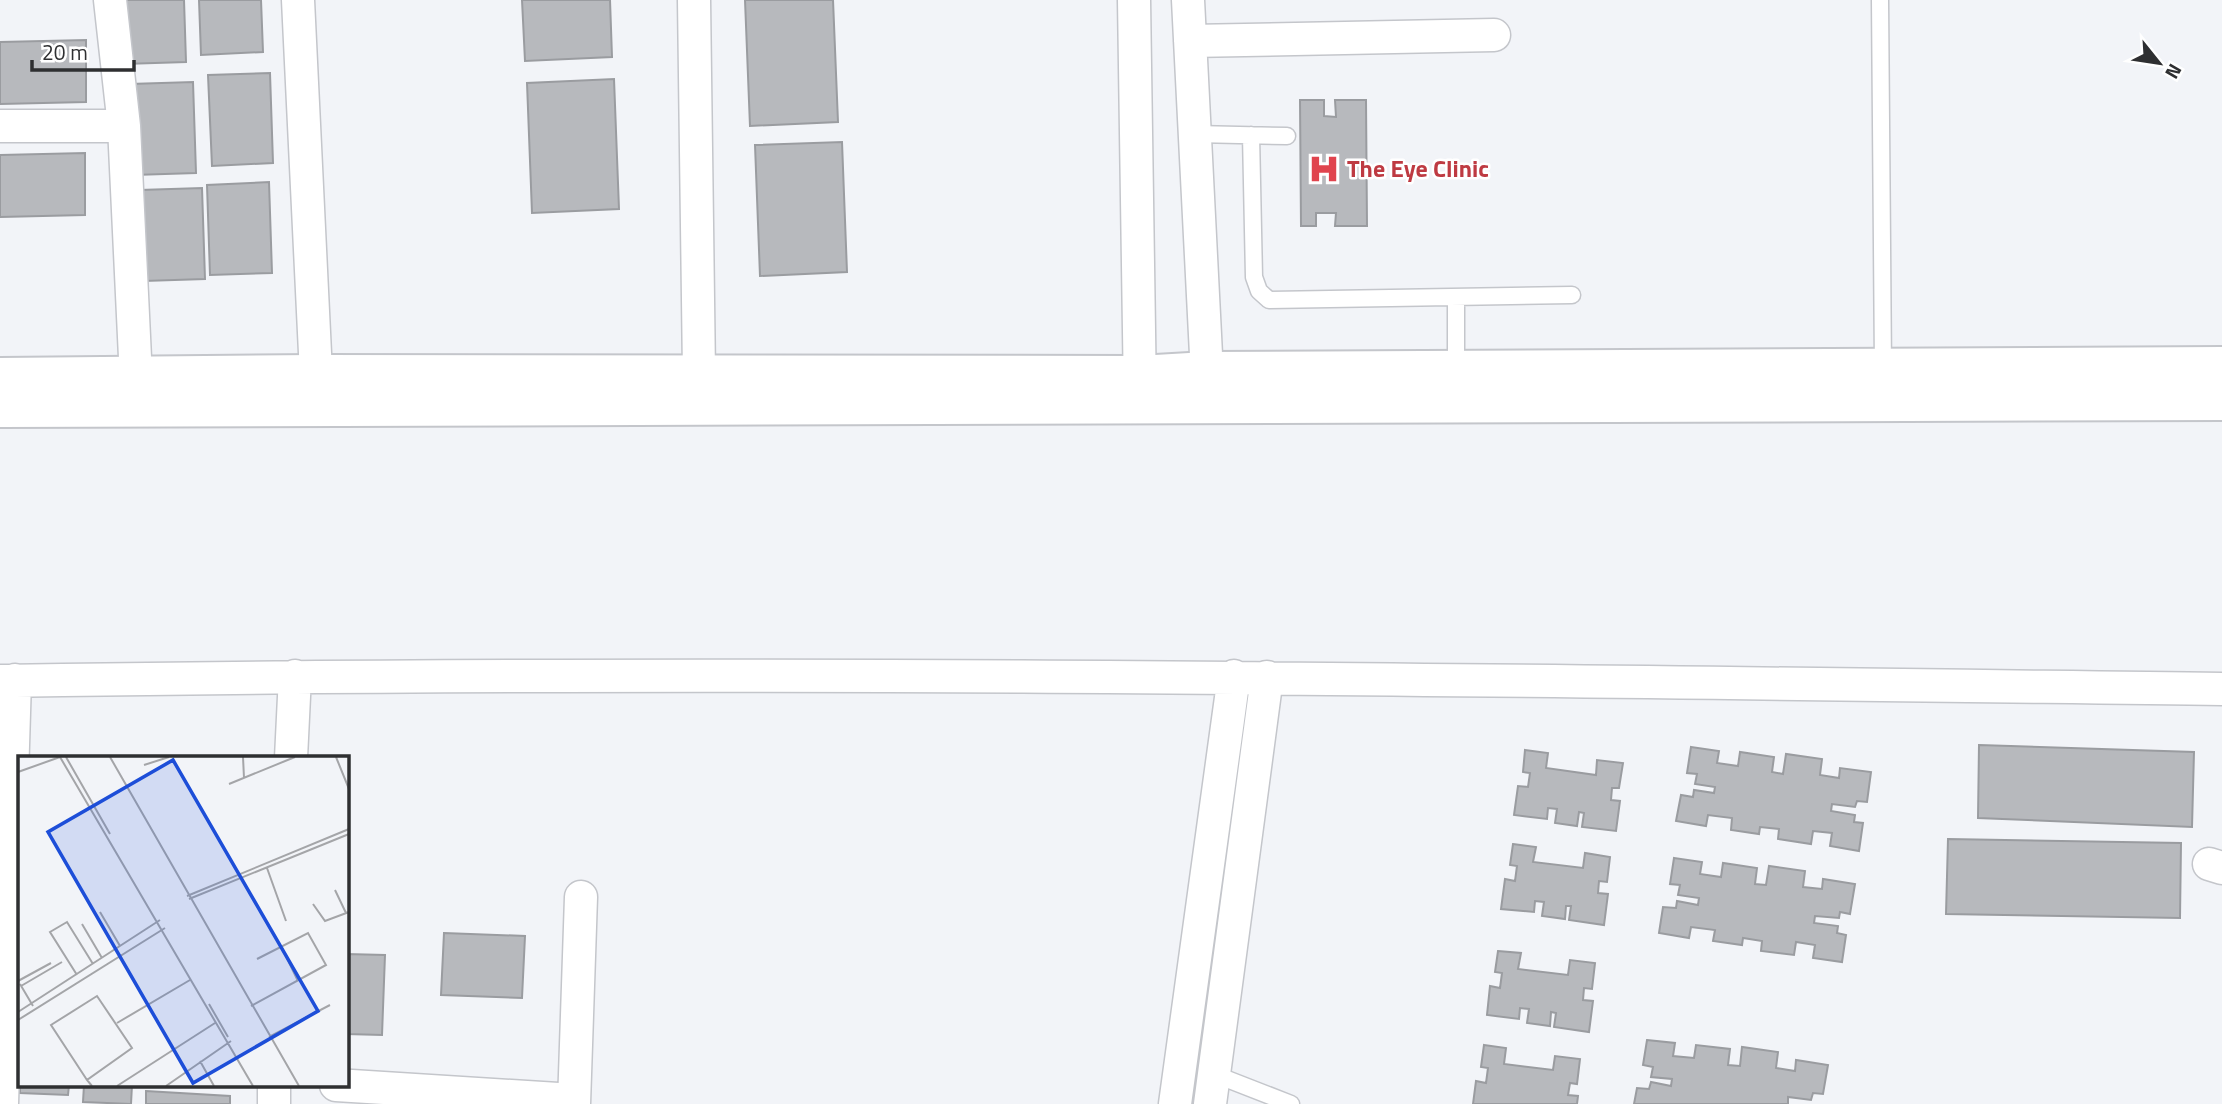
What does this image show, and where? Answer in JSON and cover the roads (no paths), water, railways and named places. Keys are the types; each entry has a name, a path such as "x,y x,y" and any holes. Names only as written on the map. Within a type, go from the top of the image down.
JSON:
{"main road":[{"path":"1208,386 1883,384 2222,366"},
{"path":"0,377 136,391 1139,390 1457,370 1883,384 2222,401"},
{"path":"0,408 136,391 316,374 699,374 1139,390"}],"street":[{"path":"110,0 124,126 136,391"},
{"path":"298,0 316,374"},
{"path":"694,0 699,374"},
{"path":"1134,0 1139,390"},
{"path":"1188,0 1208,386"},
{"path":"1190,41 1494,35"},
{"path":"0,126 124,126"},
{"path":"292,756 295,677"},
{"path":"2,1104 14,910 8,681 295,677 1267,677 2222,689"},
{"path":"1175,1104 1234,677"},
{"path":"1212,1089 1267,677"},
{"path":"348,1086 574,1102 581,897"},
{"path":"274,1086 274,1104"}],"lane":[{"path":"1880,0 1883,384"},
{"path":"1195,134 1287,135"},
{"path":"1251,135 1254,277 1258,291 1269,300 1572,295"},
{"path":"1456,298 1457,370"},
{"path":"1212,1089 1291,1104"}],"place":[{"name":"The Eye Clinic","path":"1324,169"}]}
